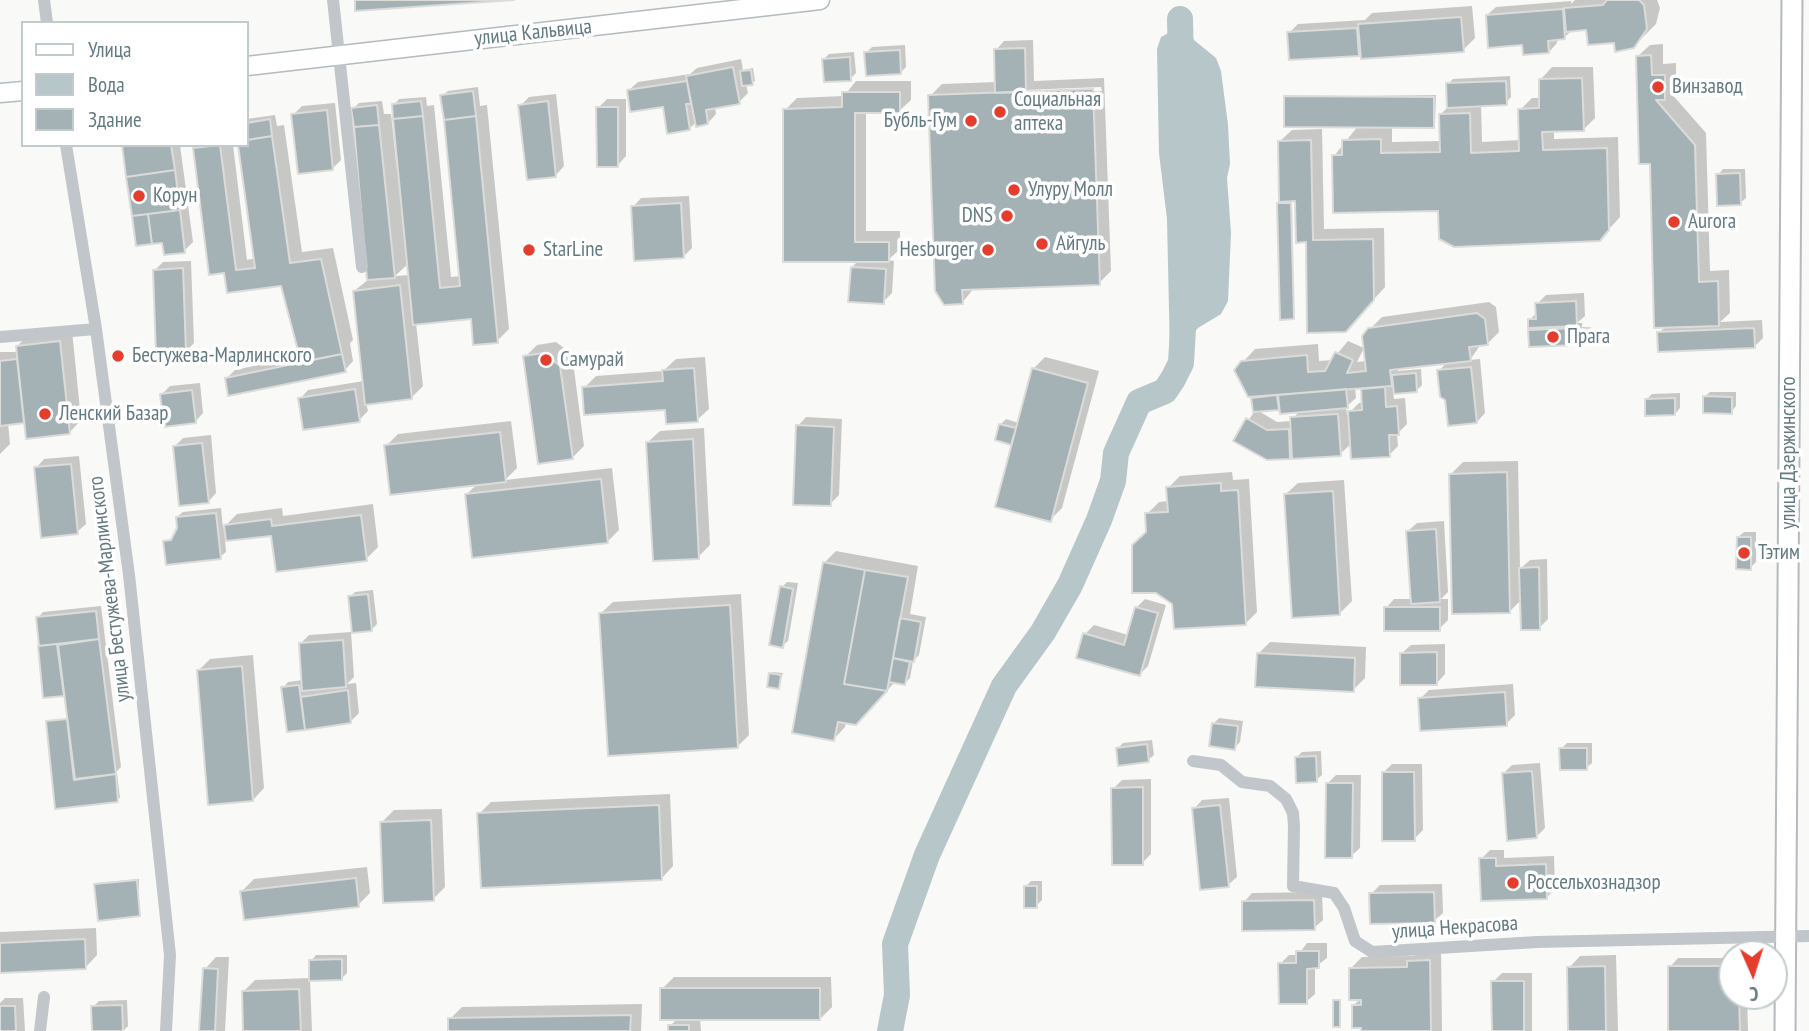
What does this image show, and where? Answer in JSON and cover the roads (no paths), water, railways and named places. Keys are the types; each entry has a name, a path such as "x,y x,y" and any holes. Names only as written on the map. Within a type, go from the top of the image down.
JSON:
{"main road":[{"name":"улица Дзержинского","path":"1785,1031 1792,0"}],"street":[{"path":"44,0 47,21"},
{"path":"333,0 362,267"},
{"name":"улица Кальвица","path":"248,66 820,0"},
{"path":"0,93 21,91"},
{"name":"улица Бестужева-Марлинского","path":"66,147 96,329 129,575 170,955 166,1031"},
{"path":"0,337 96,329"},
{"name":"улица Некрасова","path":"1193,761 1221,765 1242,782 1270,786 1286,799 1293,813 1293,886 1334,893 1344,908 1355,941 1372,953 1536,942 1809,936"},
{"path":"40,1031 44,997"}],"water":[{"path":"1185,24 1194,40 1216,58 1221,71 1228,125 1230,164 1227,178 1231,233 1228,301 1221,314 1198,328 1189,338 1181,363 1170,356 1167,219 1159,153 1157,49 1161,37"}],"waterway":[{"path":"1180,19 1181,63"},
{"path":"890,1031 897,995 895,944 927,855 1004,686 1043,632 1070,585 1099,520 1113,481 1116,453 1139,402 1165,391 1181,363 1183,328"}],"place":[{"name":"Винзавод","path":"1658,87"},
{"name":"Социальная аптека","path":"1000,112"},
{"name":"Бубль-Гум","path":"971,121"},
{"name":"Улуру Молл","path":"1014,190"},
{"name":"Корун","path":"139,196"},
{"name":"DNS","path":"1007,216"},
{"name":"Aurora","path":"1674,222"},
{"name":"Айгуль","path":"1042,244"},
{"name":"StarLine","path":"529,250"},
{"name":"Hesburger","path":"988,250"},
{"name":"Прага","path":"1553,337"},
{"name":"Бестужева-Марлинского","path":"118,356"},
{"name":"Самурай","path":"546,360"},
{"name":"Ленский Базар","path":"45,414"},
{"name":"Тэтим","path":"1744,553"},
{"name":"Россельхознадзор","path":"1513,883"}]}
